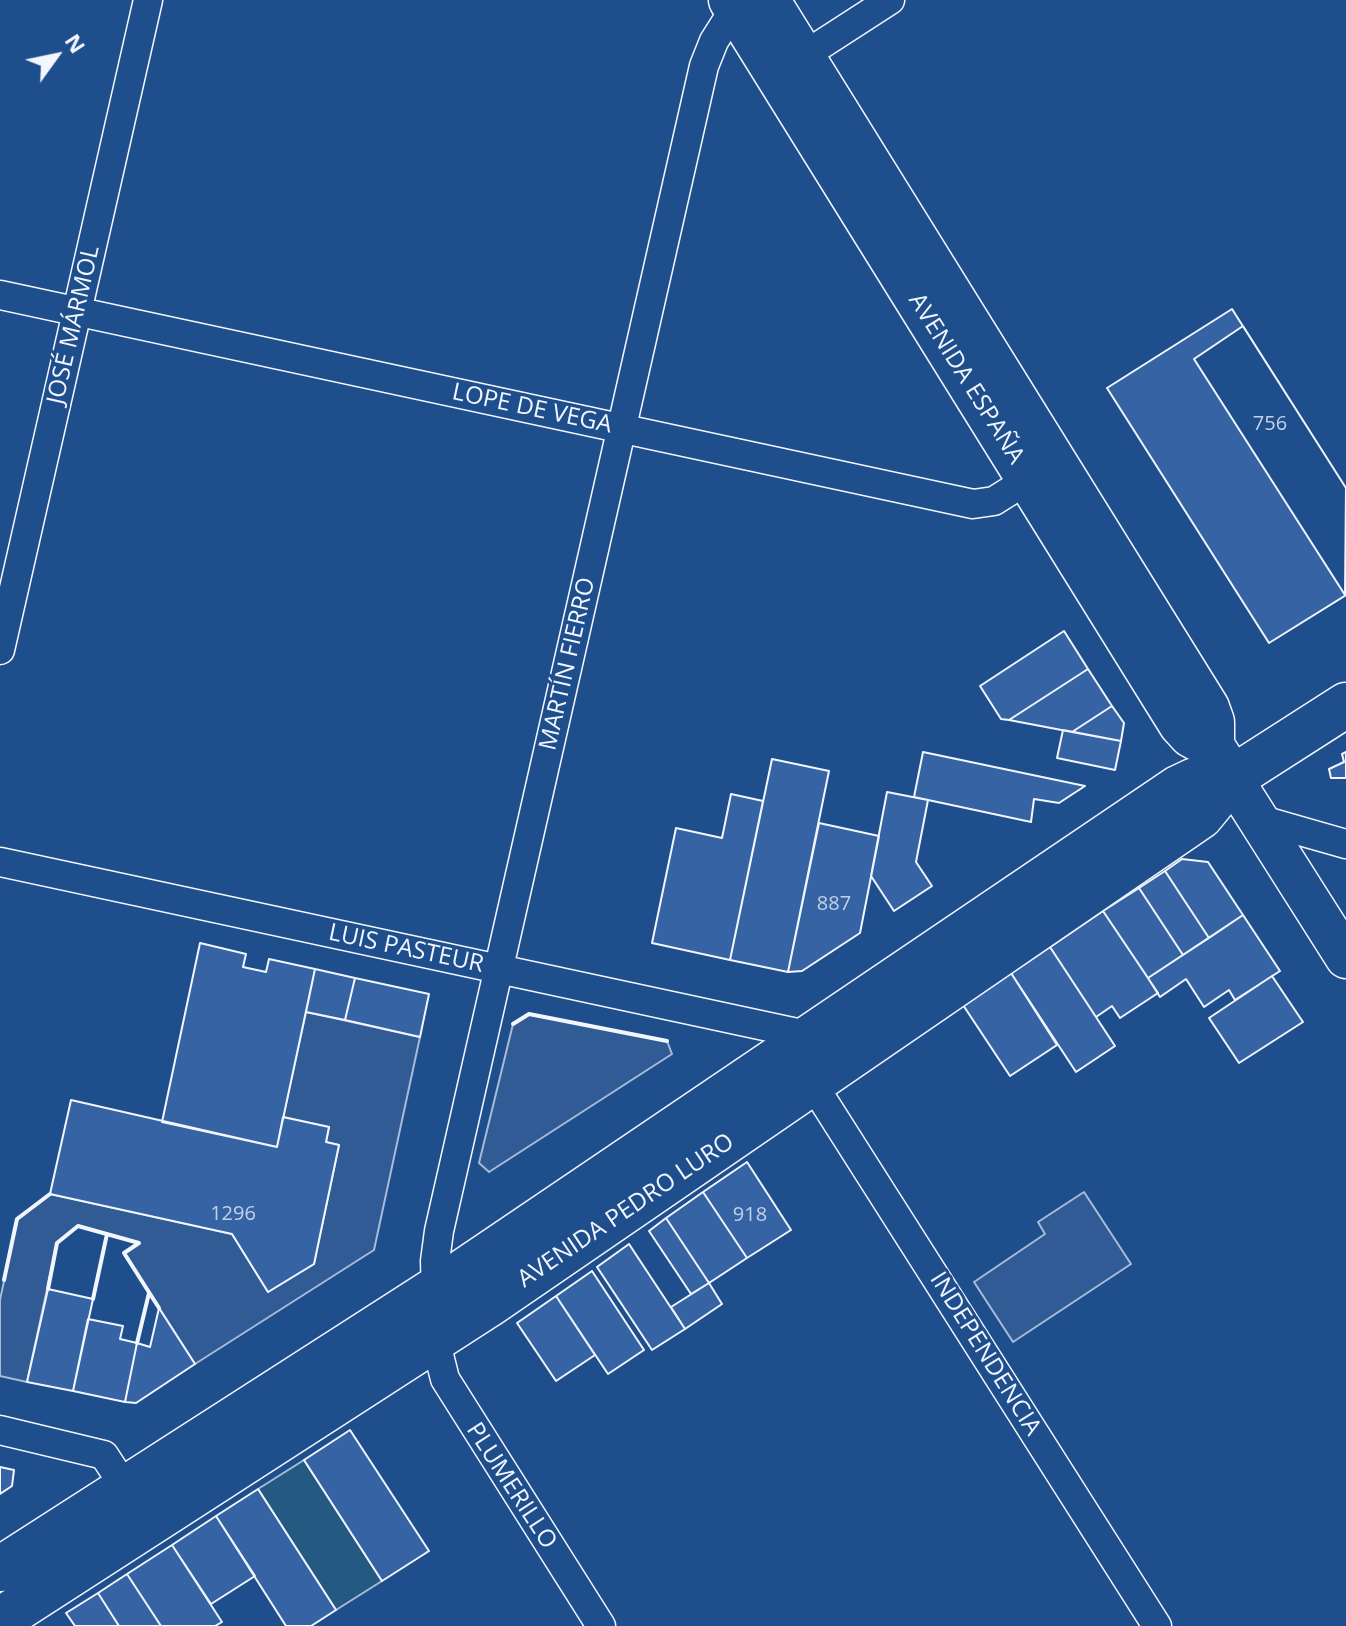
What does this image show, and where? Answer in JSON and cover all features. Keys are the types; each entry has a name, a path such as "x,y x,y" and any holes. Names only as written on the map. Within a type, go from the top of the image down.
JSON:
{"main road":[{"name":"AVENIDA ESPAÑA","path":"744,2 790,65 1042,471 1207,708 1222,762"},
{"name":"AVENIDA PEDRO LURO","path":"0,1569 436,1290 1178,788 1222,762 1346,705"},
{"name":"AVENIDA PEDRO LURO","path":"24,1616 438,1339 1201,816 1222,762"},
{"path":"1222,762 1346,958"}],"street":[{"name":"JOSÉ MÁRMOL","path":"0,650 148,0"},
{"path":"790,65 890,0"},
{"name":"MARTÍN FIERRO","path":"438,1339 436,1290 439,1231 621,428 704,66 714,41 744,2"},
{"name":"LOPE DE VEGA","path":"0,295 973,504 994,501 1042,471"},
{"path":"1258,819 1346,844"},
{"name":"LUIS PASTEUR","path":"0,862 811,1036"},
{"name":"INDEPENDENCIA","path":"812,1083 1157,1626"},
{"name":"PLUMERILLO","path":"438,1339 440,1366 451,1392 601,1626"},
{"path":"0,1430 104,1455 117,1475 110,1499 87,1523 24,1616"}],"shaded area":[{"path":"306,1012 420,1037 374,1250 195,1364 124,1253 138,1243 78,1226 57,1243 27,1382 0,1376 0,1300 17,1219 50,1194 232,1234 268,1292 314,1264 339,1145 326,1142 329,1127 283,1117"},
{"path":"529,1014 667,1041 672,1054 489,1172 479,1163 513,1024"},
{"path":"1084,1192 1131,1264 1013,1342 974,1282 1045,1234 1038,1222"},
{"path":"304,1460 382,1581 336,1610 258,1489"}],"building":[{"path":"1232,309 1346,488 1346,595 1269,643 1107,388"},
{"path":"1243,326 1346,488 1345,595 1194,359"},
{"path":"1064,631 1088,669 1009,720 1001,719 980,686"},
{"path":"1088,669 1112,706 1072,732 1009,720"},
{"path":"1112,706 1124,723 1121,741 1072,732"},
{"path":"1063,730 1121,741 1115,770 1057,758"},
{"path":"923,752 1085,786 1059,803 1034,799 1031,822 914,797"},
{"path":"1346,752 1346,778 1331,778 1329,769 1344,762 1342,754"},
{"path":"772,759 829,771 788,972 730,960"},
{"path":"887,792 928,800 916,862 932,886 894,911 871,876"},
{"path":"731,794 763,801 730,960 652,943 676,828 722,838"},
{"path":"819,823 879,836 860,933 802,971 788,972"},
{"path":"1182,859 1208,862 1243,915 1209,938 1165,871"},
{"path":"1165,871 1209,938 1183,955 1139,888"},
{"path":"1139,888 1183,955 1148,978 1103,911"},
{"path":"1103,911 1158,993 1120,1018 1112,1006 1096,1017 1050,947"},
{"path":"1243,915 1280,971 1235,1000 1229,990 1204,1007 1186,979 1160,997 1148,978"},
{"path":"200,943 246,954 243,967 266,972 269,959 315,969 277,1147 162,1122"},
{"path":"1050,947 1115,1046 1076,1072 1011,973"},
{"path":"315,969 355,978 345,1020 306,1012"},
{"path":"1011,973 1057,1045 1010,1076 963,1005"},
{"path":"1272,976 1303,1022 1239,1063 1209,1018"},
{"path":"355,978 429,994 420,1037 345,1020"},
{"path":"71,1100 277,1147 283,1117 329,1127 326,1142 339,1145 314,1264 268,1292 232,1234 50,1194"},
{"path":"747,1162 791,1230 747,1258 703,1192"},
{"path":"703,1192 747,1258 709,1283 666,1218"},
{"path":"666,1218 709,1283 691,1294 649,1231"},
{"path":"629,1244 685,1329 652,1350 597,1267"},
{"path":"592,1271 644,1350 608,1374 556,1296"},
{"path":"709,1283 722,1304 685,1329 671,1307"},
{"path":"48,1289 93,1299 73,1391 27,1382"},
{"path":"556,1296 595,1355 556,1381 517,1323"},
{"path":"159,1308 195,1364 136,1403 125,1402 137,1343 150,1347"},
{"path":"88,1319 123,1326 120,1339 137,1343 125,1402 73,1391"},
{"path":"350,1430 429,1551 382,1581 304,1460"},
{"path":"0,1467 14,1470 12,1486 0,1494"},
{"path":"258,1489 336,1610 311,1626 286,1626 216,1516"},
{"path":"216,1516 255,1576 211,1604 172,1545"},
{"path":"172,1545 222,1622 215,1626 161,1626 127,1574"},
{"path":"127,1574 161,1626 119,1626 98,1593"},
{"path":"98,1593 119,1626 75,1626 66,1613"}],"wall":[{"path":"513,1024 529,1014 667,1041"},
{"path":"4,1280 17,1219 50,1194"},
{"path":"48,1289 57,1243 78,1226 139,1243 124,1253 159,1308"},
{"path":"93,1299 107,1234"},
{"path":"137,1343 149,1293"}]}
